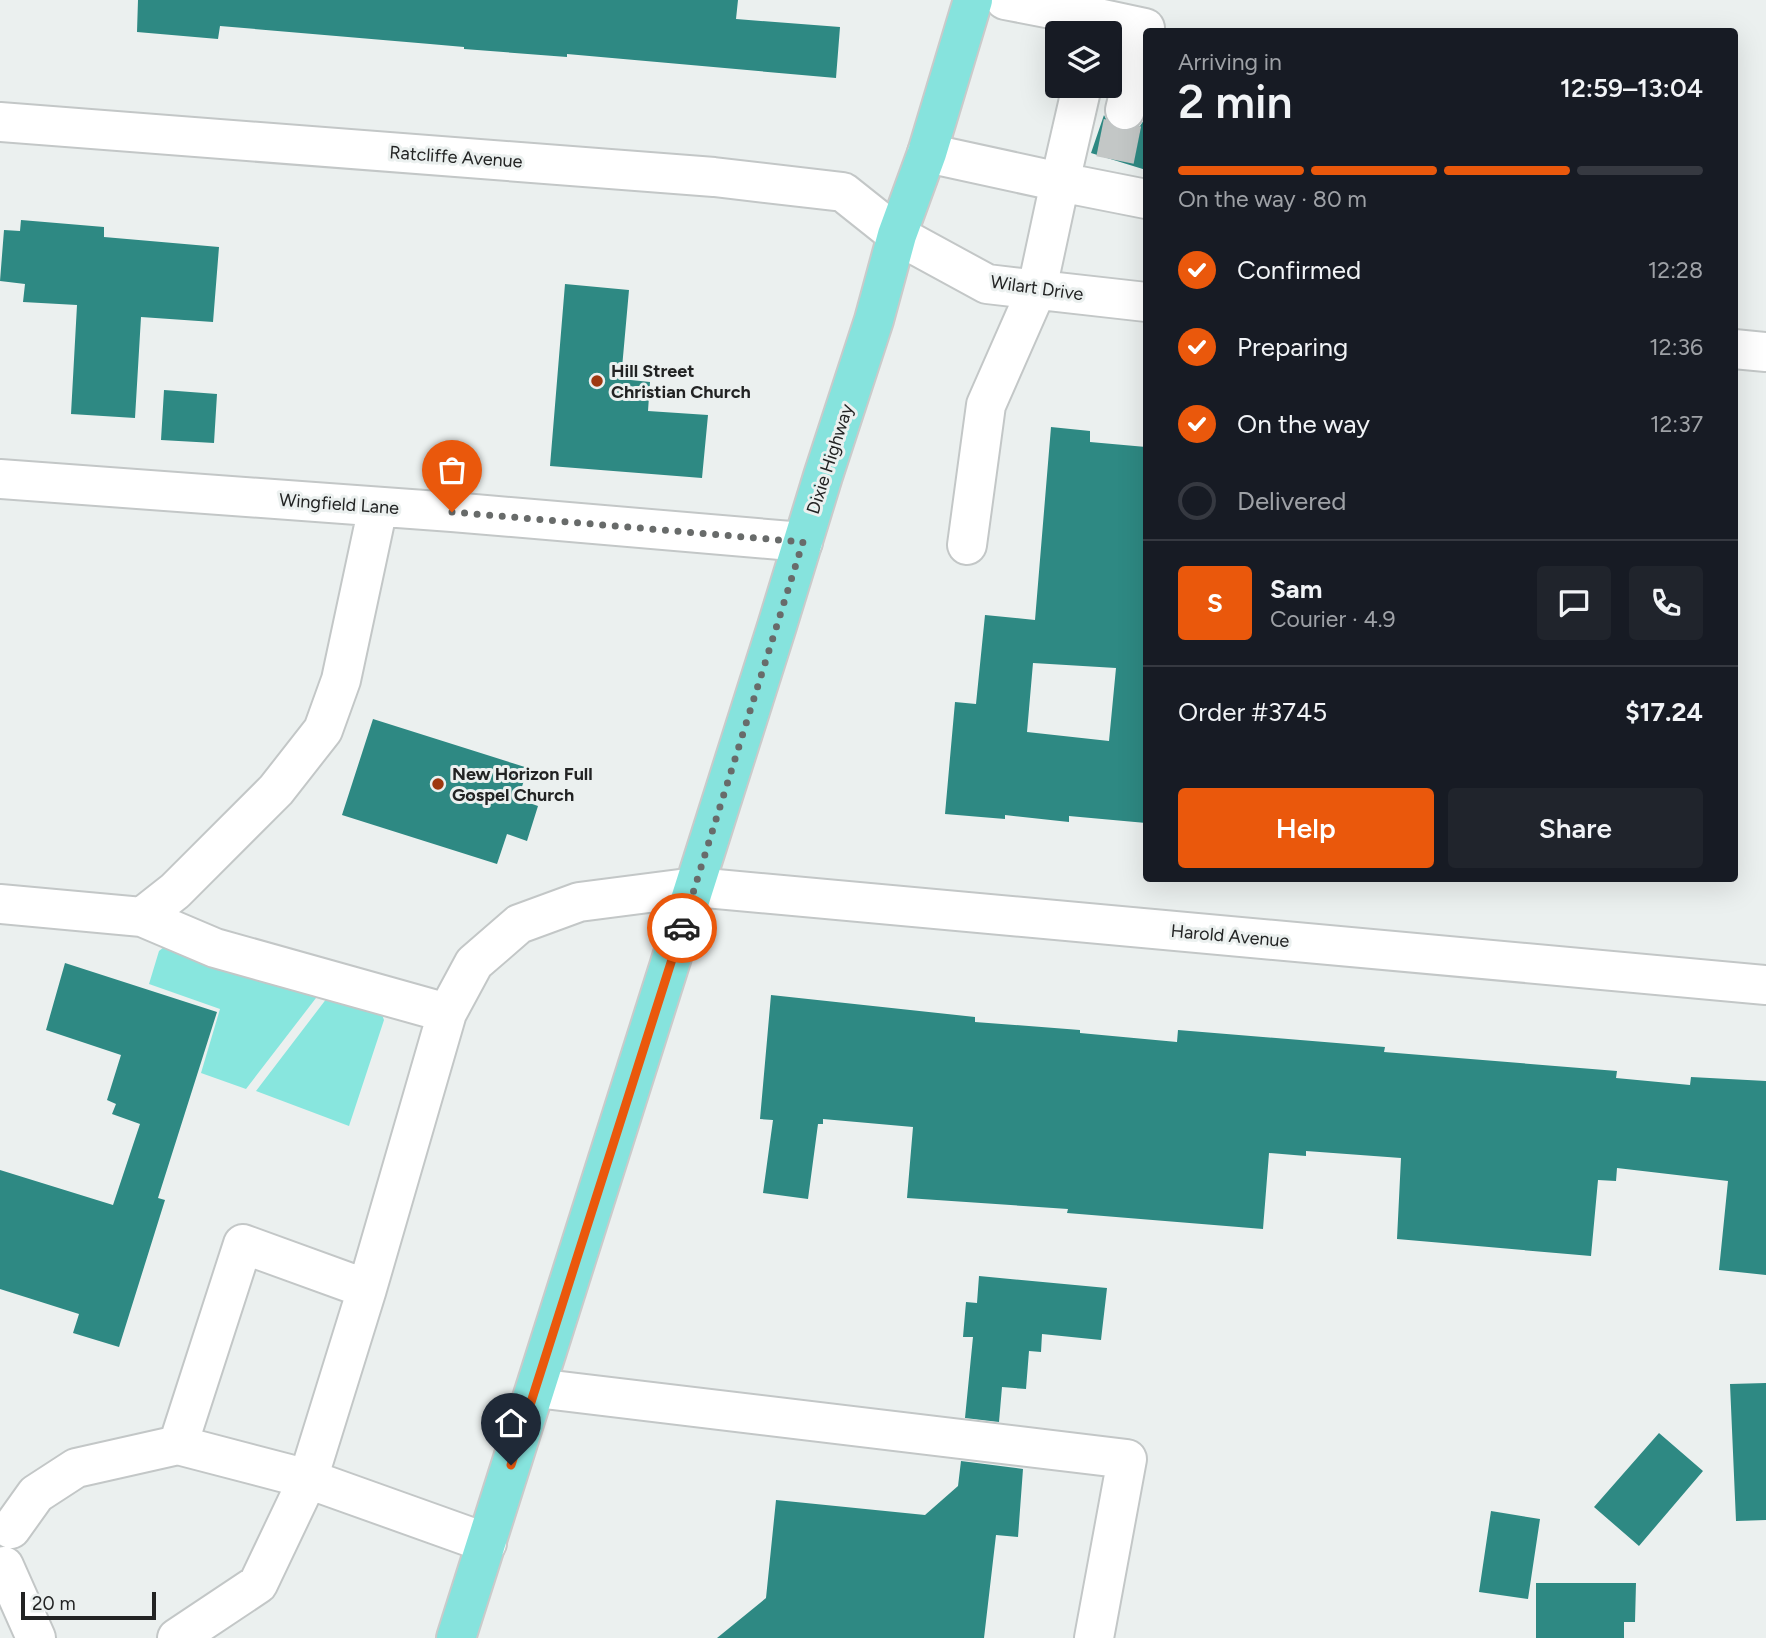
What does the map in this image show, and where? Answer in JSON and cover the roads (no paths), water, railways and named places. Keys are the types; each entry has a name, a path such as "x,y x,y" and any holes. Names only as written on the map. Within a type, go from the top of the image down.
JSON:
{"main road":[{"name":"Dixie Highway","path":"456,1638 973,0"}],"street":[{"path":"1005,0 1078,21"},
{"path":"1122,27 1145,28"},
{"path":"1125,110 1143,36"},
{"path":"967,545 986,405 1037,289 1079,98"},
{"name":"Ratcliffe Avenue","path":"0,122 714,177 843,192 897,235"},
{"path":"926,153 1060,182 1111,176 1143,197"},
{"name":"Wilart Drive","path":"897,235 987,284 1143,302"},
{"path":"1738,349 1766,352"},
{"name":"Wingfield Lane","path":"0,479 803,542"},
{"path":"142,917 176,891 276,790 323,730 341,680 378,507"},
{"name":"Harold Avenue","path":"177,1638 258,1584 308,1479 367,1289 447,1013 474,962 519,924 579,902 695,887 1766,985"},
{"path":"0,904 142,917 215,948 447,1013"},
{"path":"178,1444 243,1244 367,1289"},
{"path":"536,1388 1127,1459 1094,1638"},
{"path":"10,1529 36,1494 76,1468 178,1444 308,1479 487,1543"},
{"path":"4,1566 36,1638"}],"tunnel":[{"path":"1115,160 1125,110"}],"place":[{"name":"Hill Street Christian Church","path":"597,381"},
{"name":"New Horizon Full Gospel Church","path":"438,784"}]}
